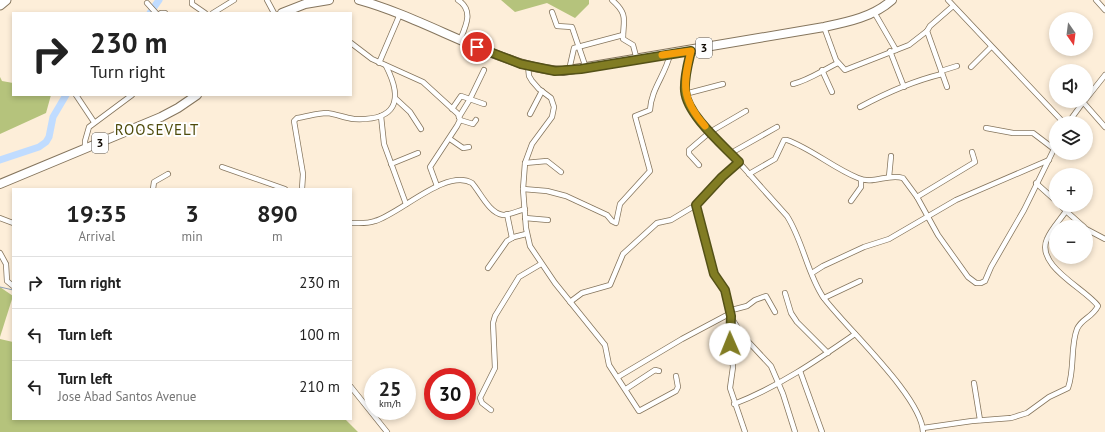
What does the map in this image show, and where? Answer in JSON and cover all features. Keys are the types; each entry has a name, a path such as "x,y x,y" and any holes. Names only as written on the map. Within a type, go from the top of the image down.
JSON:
{"highway":[{"path":"0,5 6,0"},
{"path":"277,12 302,2 314,0"},
{"path":"284,12 302,2 329,0"},
{"name":"3","path":"359,0 400,14 460,40 528,66 548,70 569,71 824,27 860,18 874,12 892,0"},
{"name":"3","path":"0,184 161,117 196,96"}],"street":[{"path":"192,0 192,4 204,12"},
{"path":"215,12 234,0"},
{"path":"268,0 274,12"},
{"path":"458,0 466,7 468,16 460,40"},
{"path":"612,0 618,5 625,16 623,35 624,40 634,47 637,60"},
{"path":"948,0 1057,116"},
{"path":"1096,0 1105,10"},
{"path":"148,4 155,12"},
{"path":"824,27 838,63 845,70 908,45 953,6"},
{"path":"552,12 556,26 571,26 586,68"},
{"path":"874,12 896,50"},
{"path":"379,63 400,14"},
{"path":"927,30 947,87"},
{"path":"569,71 572,50 574,48 623,35"},
{"path":"352,44 379,63 423,82 452,109 460,119 473,124 476,120"},
{"path":"971,67 991,47"},
{"path":"691,51 685,80 685,94 691,108 710,132 731,153 787,216 797,234 812,273 824,298 911,400 922,420 923,430 980,420 1011,418 1021,415 1049,397 1068,388 1072,375 1076,330 1081,322 1095,313 1098,306 1063,277 1052,265 1048,256 1045,247 1047,238 1065,212"},
{"path":"890,51 904,87"},
{"path":"524,189 547,191 566,196 607,215 616,223 620,204 650,171 635,118 636,115 650,110 653,93 668,65 670,54"},
{"path":"793,84 808,79 822,70 838,63"},
{"path":"302,188 303,174 294,121 296,118 327,113 355,119 381,116 390,110 396,99 394,83 386,66"},
{"path":"528,66 529,76 535,86 551,98 554,112 532,144 525,163 525,218 526,234 530,246 541,264 591,330 605,345 608,362 639,411 642,411 676,391 678,387 676,376"},
{"path":"860,107 881,96 957,66"},
{"path":"437,186 430,167 450,139 484,70"},
{"path":"822,70 832,92"},
{"path":"1093,91 1105,75"},
{"path":"685,94 723,84"},
{"path":"530,114 542,91"},
{"path":"77,96 94,122"},
{"path":"85,149 85,142 89,127 131,96"},
{"path":"452,109 461,96 484,104"},
{"path":"396,99 410,112 421,129"},
{"path":"1073,116 1080,108"},
{"path":"1090,108 1105,128"},
{"path":"699,164 688,152 710,132 746,111"},
{"path":"381,116 383,137 406,204"},
{"path":"731,153 777,126"},
{"path":"986,128 1013,133 1033,133 1049,143"},
{"path":"450,139 463,148 469,147"},
{"path":"749,174 774,159 784,140 787,140 809,150 861,180 874,181 889,177 903,178 917,197 942,241 968,277 976,283 981,283 985,281 990,267 1024,210 1036,183 1049,160"},
{"path":"917,197 975,162 972,152"},
{"path":"391,164 418,153"},
{"path":"889,177 891,156"},
{"path":"812,273 823,266 864,247 890,239 956,200 1049,160"},
{"path":"525,163 547,161 561,172"},
{"path":"570,302 582,293 610,285 623,254 657,223 671,220 696,205 722,177 739,162"},
{"path":"222,168 283,188"},
{"path":"153,188 154,182 168,174"},
{"path":"851,201 861,187 861,180"},
{"path":"352,223 376,221 437,186 460,181 469,181 474,185 492,208 500,214 525,209"},
{"path":"1036,183 1049,195"},
{"path":"696,205 714,274 725,290 729,314 733,367 730,388 734,404 745,432"},
{"path":"1067,212 1076,220"},
{"path":"506,214 512,238"},
{"path":"0,218 12,223"},
{"path":"525,218 548,220"},
{"path":"1093,232 1105,239"},
{"path":"488,268 507,241 526,234"},
{"path":"0,253 6,264 7,281 12,285"},
{"path":"491,410 482,403 480,398 495,368 493,320 515,281 523,274 541,264"},
{"path":"824,298 860,281"},
{"path":"785,293 797,322 828,353"},
{"path":"618,376 682,338 747,306 755,300 766,296 775,312"},
{"path":"729,314 743,336 771,366 794,432"},
{"path":"734,404 759,394 778,384 828,353 855,334"},
{"path":"626,389 655,370 659,371"},
{"path":"800,371 822,432"},
{"path":"974,383 980,420"},
{"path":"352,388 387,432"}],"green space":[{"path":"501,0 589,0 589,4 575,18 547,3 515,12"},
{"path":"0,77 2,81 12,83 12,96 51,96 46,113 0,134"},
{"path":"0,287 12,295 12,299 0,337"},
{"path":"0,339 12,342 12,420 346,420 358,432 0,432"}],"waterway":[{"path":"151,12 159,0"},
{"path":"0,160 39,147 46,142 49,137 53,117 65,96"},
{"path":"0,287 12,290"}],"slow traffic":[{"path":"662,55 691,51 686,70 685,94 691,108 705,126"}],"district":[{"name":"ROOSEVELT","path":"157,130"}],"route":[{"path":"477,47 521,64 555,71 569,71 691,51 685,80 685,94 688,102 699,120 739,162 722,177 696,205 714,274 725,290 726,303 731,316 730,344"}]}
